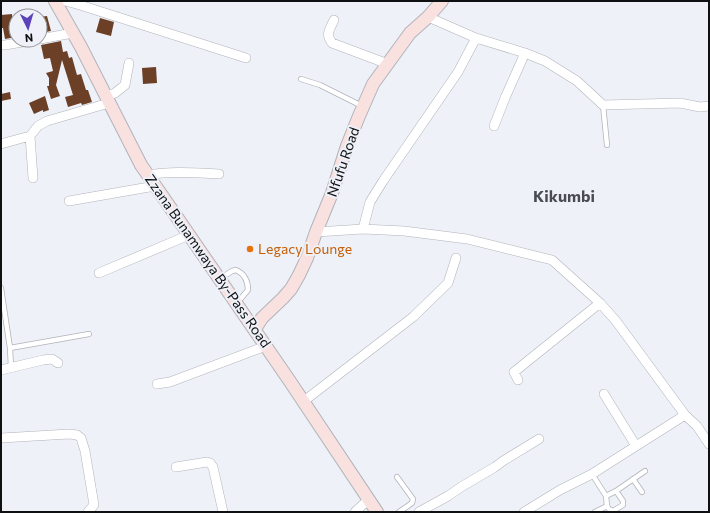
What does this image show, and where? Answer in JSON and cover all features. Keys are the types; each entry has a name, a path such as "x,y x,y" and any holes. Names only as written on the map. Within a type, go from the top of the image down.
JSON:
{"street":[{"name":"Zzana Bunamwaya By-Pass Road","path":"54,1 73,33 141,165 304,401 377,512"},
{"path":"65,1 246,58"},
{"name":"Nfufu Road","path":"255,329 262,318 291,289 299,275 332,193 347,146 373,84 410,33 428,17 442,1"},
{"path":"428,17 476,38 525,53 545,61 577,81 603,105 680,103 700,107 709,106"},
{"path":"334,20 328,34 332,43 388,64"},
{"path":"48,38 73,33"},
{"path":"363,229 370,202 458,72 476,38"},
{"path":"494,126 525,53"},
{"path":"1,144 30,136 38,126 48,121 108,99 125,85 129,63"},
{"path":"30,136 33,178"},
{"path":"148,174 219,174"},
{"path":"69,201 155,186"},
{"path":"316,232 363,229 404,231 467,239 552,260 600,303 616,321 685,415 697,426 709,444"},
{"path":"99,274 189,235"},
{"path":"304,401 413,317 448,283 456,258"},
{"path":"518,380 514,372 545,350 600,303"},
{"path":"157,384 170,382 266,346"},
{"path":"1,370 43,360 52,359 58,363"},
{"path":"604,394 636,446"},
{"path":"524,512 560,490 592,474 685,415"},
{"path":"1,438 70,434 77,435 81,438 86,451 94,505 88,512"},
{"path":"419,512 448,496 539,440"},
{"path":"176,467 207,462 210,463 213,468 223,512"},
{"path":"355,512 369,499"}],"lane":[{"path":"301,78 320,85 363,107"},
{"path":"603,105 607,145"},
{"path":"220,279 236,270 241,272 246,278 248,290 237,303"},
{"path":"1,288 10,348 11,367"},
{"path":"10,348 88,334"},
{"path":"606,496 645,471"},
{"path":"592,474 606,496 607,506 613,511 623,505 623,501 616,491"},
{"path":"397,477 413,499 412,503 399,512"},
{"path":"633,479 642,492"},
{"path":"595,512 607,506"}],"building":[{"path":"8,14 8,38 5,39 3,28 1,28 1,15"},
{"path":"100,18 114,22 111,36 96,32"},
{"path":"48,20 51,31 48,32"},
{"path":"61,41 63,52 67,51 69,58 72,57 77,75 81,74 92,102 82,105 81,103 68,107 65,97 73,95 62,60 56,85 60,96 51,99 47,86 49,86 49,78 46,73 53,71 50,58 44,59 42,48 48,48 48,44"},
{"path":"156,67 157,83 143,84 142,68"},
{"path":"10,92 11,99 1,101 1,94"},
{"path":"45,96 49,110 43,112 43,110 34,114 29,103"}],"place":[{"name":"Legacy Lounge","path":"250,249"}],"district":[{"name":"Kikumbi","path":"564,196"}]}
